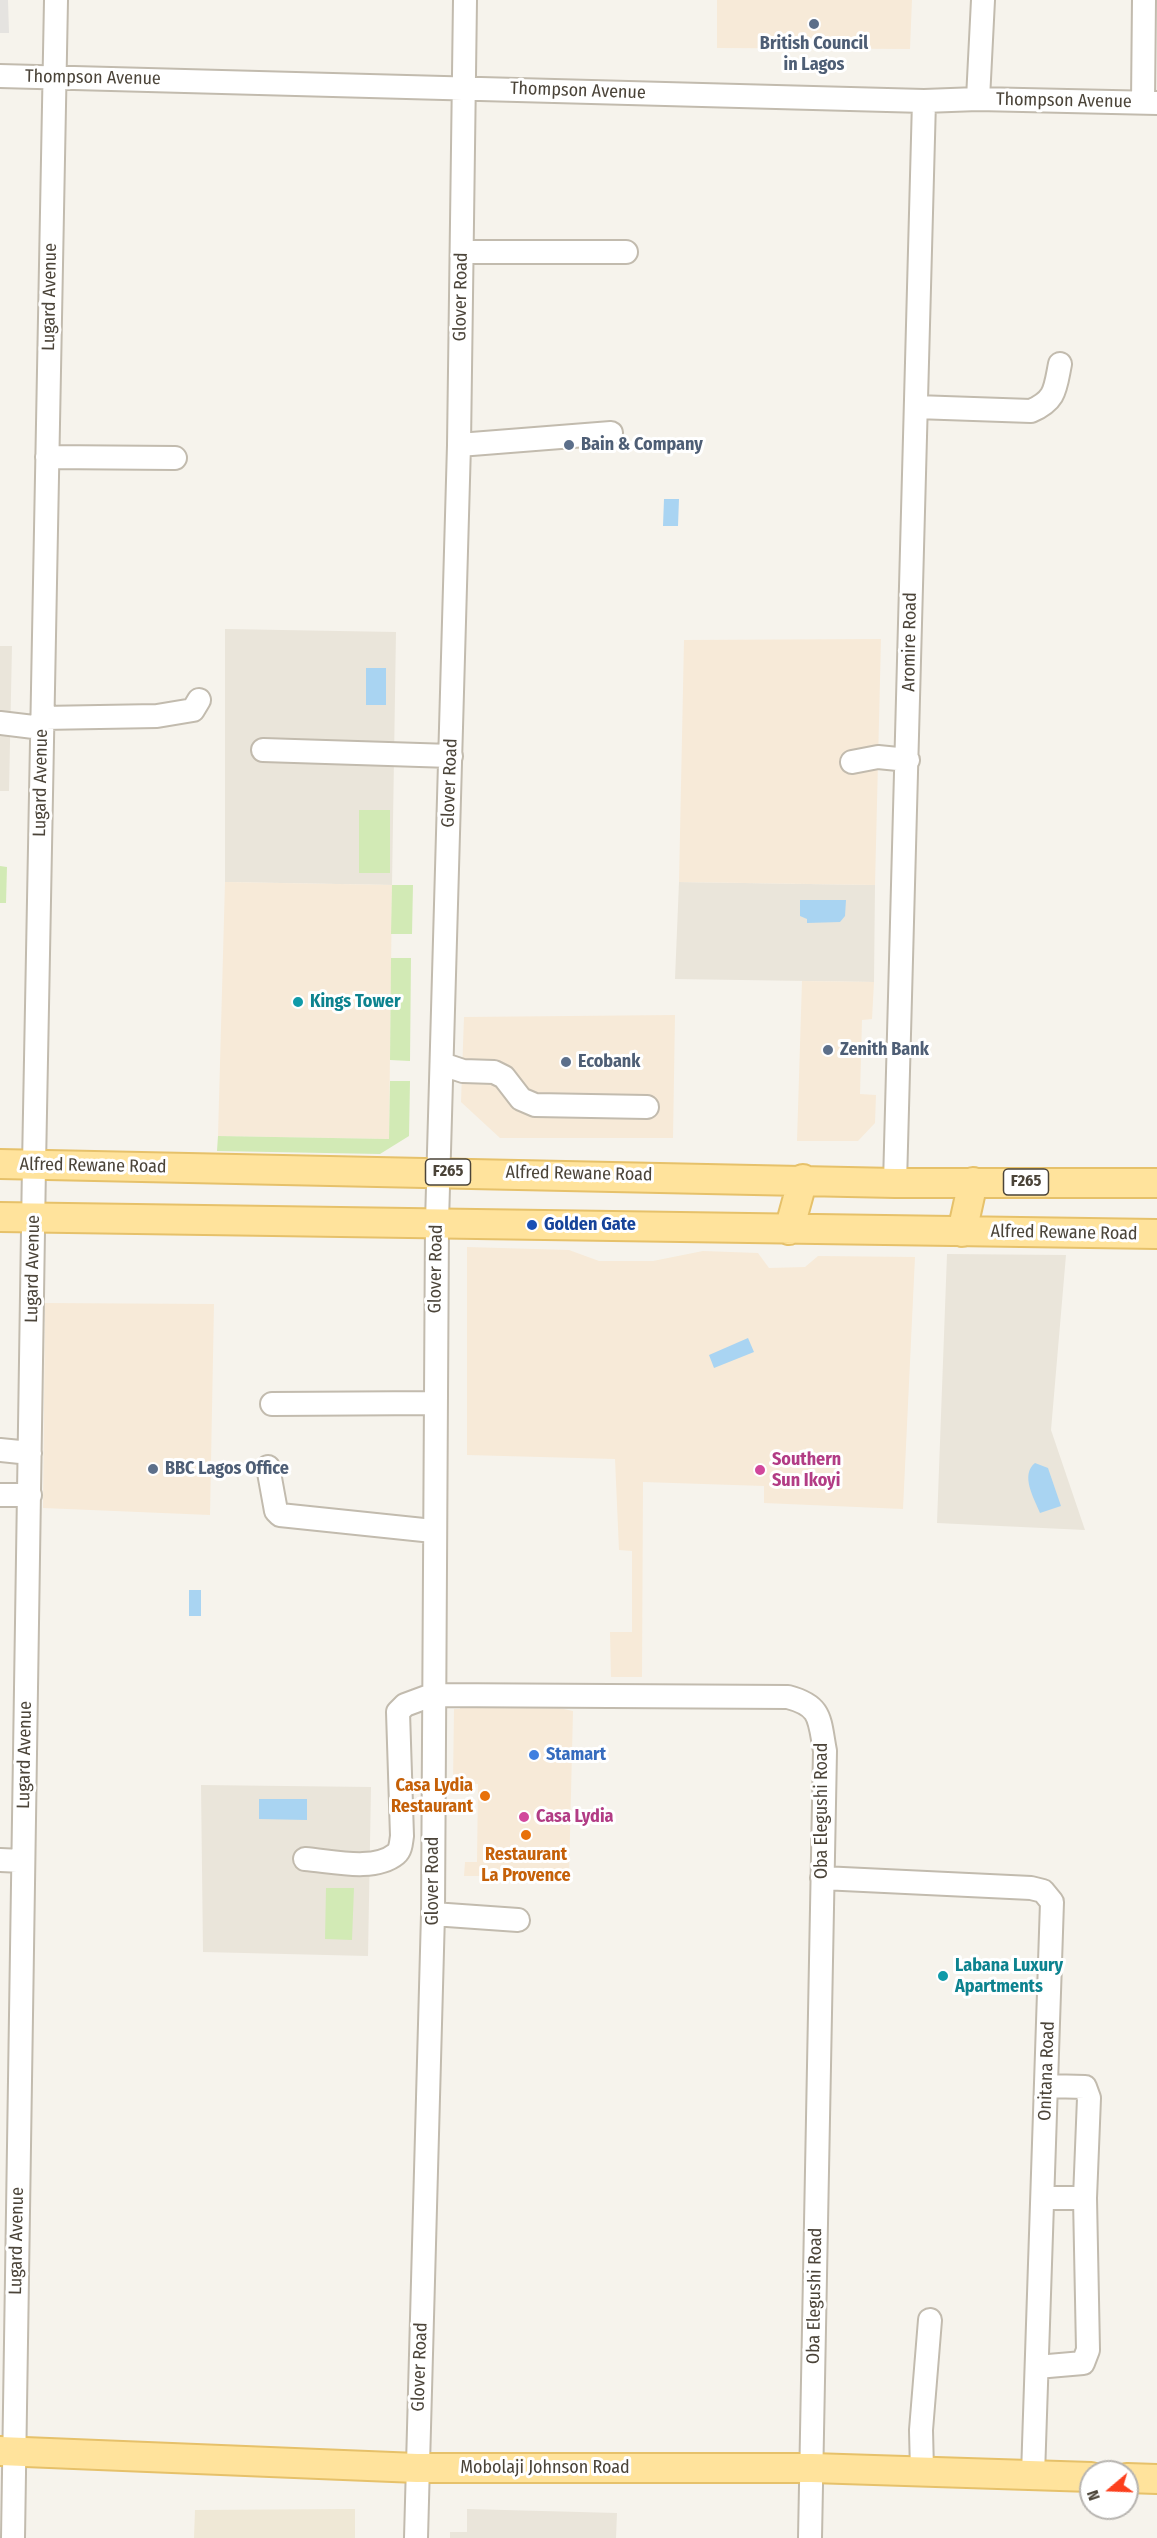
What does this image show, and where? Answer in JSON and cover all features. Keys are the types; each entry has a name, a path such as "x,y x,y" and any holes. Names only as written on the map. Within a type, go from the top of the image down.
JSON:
{"main road":[{"name":"Alfred Rewane Road","path":"0,1164 896,1182 1157,1184"},
{"path":"789,1230 803,1179"},
{"path":"962,1232 973,1182"},
{"name":"Alfred Rewane Road","path":"0,1217 1157,1234"},
{"name":"Mobolaji Johnson Road","path":"7,2451 417,2468 812,2468 1079,2477"},
{"path":"1139,2478 1157,2479"}],"street":[{"name":"Lugard Avenue","path":"13,2538 7,2451 10,1951 23,1861 56,0"},
{"name":"Glover Road","path":"416,2538 433,1914 432,1695 437,1222 459,445 465,0"},
{"path":"978,99 983,0"},
{"path":"1144,0 1150,102"},
{"name":"Thompson Avenue","path":"0,76 924,100 1150,102"},
{"name":"Aromire Road","path":"896,1182 924,100"},
{"path":"462,252 626,252"},
{"path":"916,407 1031,411 1046,405 1054,394 1060,364"},
{"path":"459,445 497,444 611,433"},
{"path":"47,457 175,458"},
{"path":"0,723 42,723 157,716 194,710 199,700"},
{"path":"263,750 451,756"},
{"path":"852,762 878,757 908,760"},
{"path":"442,1064 463,1071 494,1071 504,1077 521,1099 535,1105 647,1107"},
{"path":"272,1404 435,1403"},
{"path":"0,1450 30,1453"},
{"path":"268,1467 276,1510 280,1515 433,1531"},
{"path":"0,1495 30,1495"},
{"name":"Oba Elegushi Road","path":"305,1859 370,1864 396,1854 400,1848 402,1836 398,1712 405,1705 432,1695 788,1697 808,1703 819,1719 825,1751 810,2538"},
{"path":"0,1860 23,1861"},
{"name":"Onitana Road","path":"822,1878 1031,1888 1043,1891 1052,1902 1034,2475"},
{"path":"433,1914 518,1920"},
{"path":"1037,2367 1083,2363 1088,2350 1085,2198 1089,2098 1084,2088 1047,2086"},
{"path":"1043,2198 1085,2198"},
{"path":"922,2471 921,2430 930,2320"}],"shaded area":[{"path":"0,0 8,0 9,33 0,33"},
{"name":"British Council in Lagos","path":"717,0 912,0 910,49 717,48"},
{"path":"225,629 396,632 392,885 225,882"},
{"path":"881,639 875,885 679,882 684,640"},
{"path":"0,646 12,646 9,791 0,791"},
{"name":"Kings Tower","path":"225,882 392,885 389,1139 218,1136"},
{"path":"679,882 875,885 874,982 675,979"},
{"path":"802,981 874,982 872,1019 862,1020 860,1094 876,1095 875,1123 858,1141 797,1141"},
{"path":"675,1015 673,1138 500,1138 461,1102 464,1017"},
{"name":"Southern Sun Ikoyi","path":"467,1247 569,1250 599,1261 653,1261 703,1251 758,1253 769,1268 805,1267 818,1256 915,1257 903,1509 764,1503 764,1486 643,1482 642,1677 611,1677 610,1632 632,1632 632,1551 619,1550 615,1459 467,1455"},
{"path":"947,1254 1066,1255 1051,1430 1085,1530 937,1523"},
{"path":"45,1303 214,1304 210,1515 43,1508"},
{"path":"460,1699 558,1702 559,1708 573,1711 569,1876 464,1876 465,1862 477,1862 478,1784 453,1783 454,1709 460,1709"},
{"path":"201,1785 371,1787 368,1956 203,1952"},
{"path":"355,2509 355,2538 194,2538 195,2510"},
{"path":"467,2509 617,2513 616,2538 450,2538 450,2532 467,2532"}],"green space":[{"path":"359,810 390,810 390,873 359,873"},
{"path":"0,866 7,867 6,903 0,903"},
{"path":"392,885 413,885 412,934 391,934"},
{"path":"391,958 411,958 410,1061 390,1060"},
{"path":"390,1081 410,1081 409,1136 380,1154 217,1151 218,1136 389,1139"},
{"path":"326,1888 354,1888 352,1940 325,1939"}],"water":[{"path":"664,499 679,499 678,526 663,526"},
{"path":"366,668 386,668 386,705 366,705"},
{"path":"800,900 846,900 845,916 840,922 807,923 807,919 800,916"},
{"path":"748,1338 754,1352 714,1368 709,1355"},
{"path":"1035,1463 1048,1468 1061,1506 1040,1513 1028,1480"},
{"path":"189,1590 201,1590 201,1616 189,1616"},
{"path":"259,1799 307,1799 307,1820 259,1819"}],"place":[{"name":"British Council in Lagos","path":"814,24"},
{"name":"Bain & Company","path":"569,445"},
{"name":"Kings Tower","path":"298,1002"},
{"name":"Zenith Bank","path":"828,1050"},
{"name":"Ecobank","path":"566,1062"},
{"name":"Golden Gate","path":"532,1225"},
{"name":"BBC Lagos Office","path":"153,1469"},
{"name":"Southern Sun Ikoyi","path":"760,1470"},
{"name":"Stamart","path":"534,1755"},
{"name":"Casa Lydia Restaurant","path":"485,1796"},
{"name":"Casa Lydia","path":"524,1817"},
{"name":"Restaurant La Provence","path":"526,1835"},
{"name":"Labana Luxury Apartments","path":"943,1976"}]}
